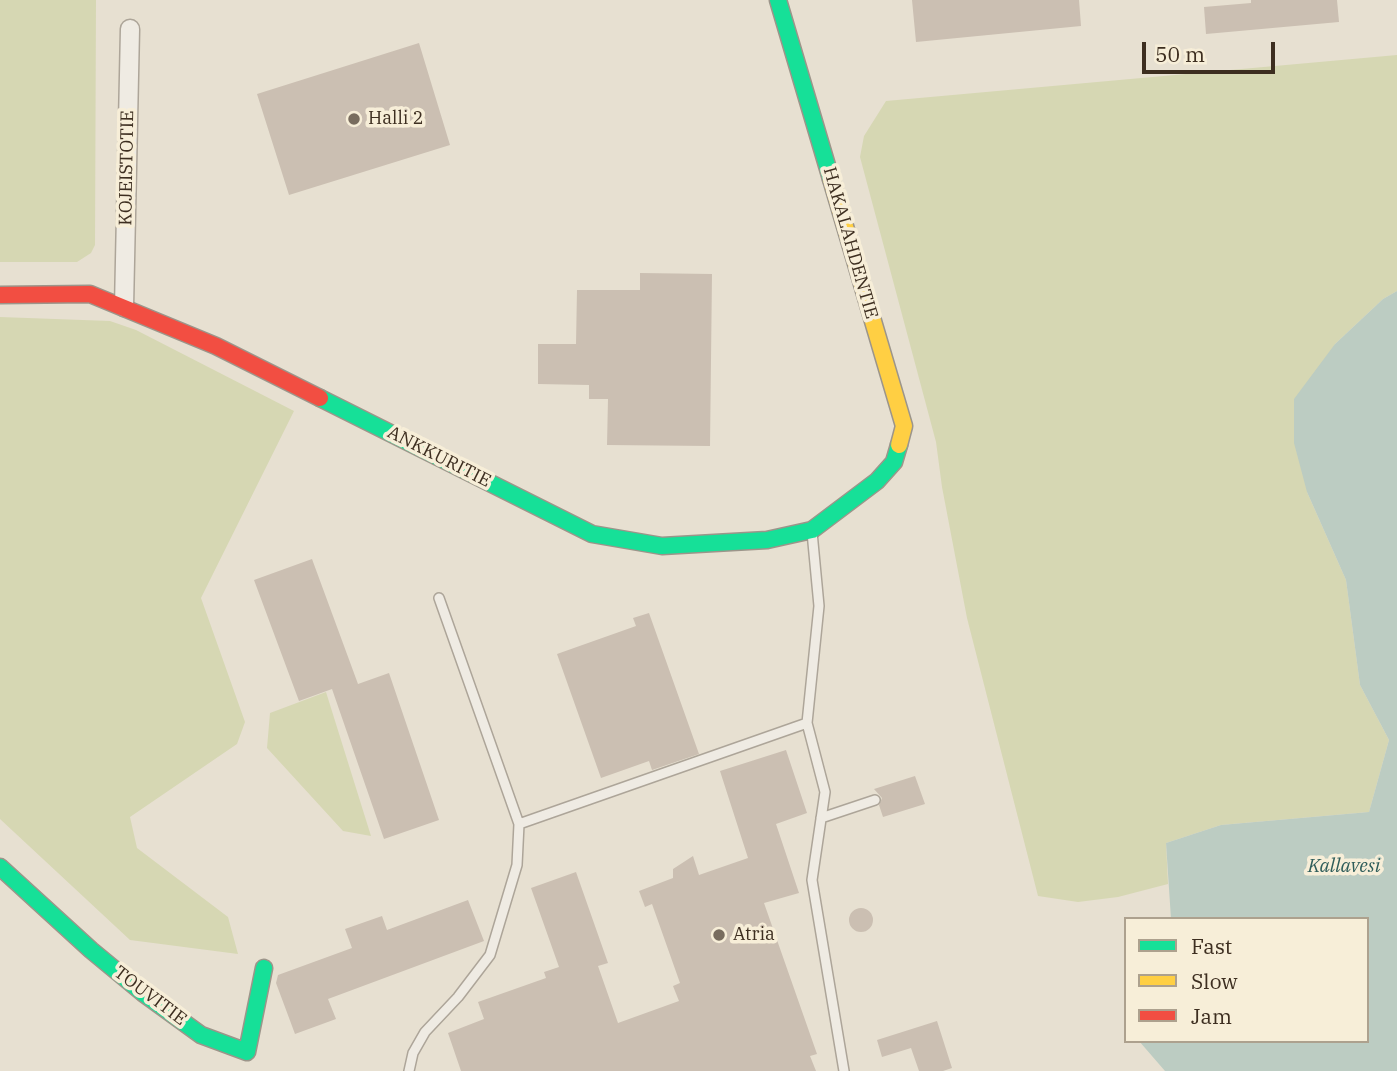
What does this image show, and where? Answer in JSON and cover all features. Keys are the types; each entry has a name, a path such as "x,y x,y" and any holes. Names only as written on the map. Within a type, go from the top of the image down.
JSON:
{"street":[{"name":"HAKALAHDENTIE","path":"778,0 904,426 894,462 877,481"},
{"name":"KOJEISTOTIE","path":"124,307 130,29"},
{"name":"ANKKURITIE","path":"0,295 90,294 124,307 216,346 592,534 662,546 767,540 812,530 877,481"},
{"name":"TOUVITIE","path":"0,867 91,950 144,993 201,1035 247,1052 264,968"}],"lane":[{"path":"812,530 819,606 807,723 825,792 812,880 844,1071"},
{"path":"409,1071 413,1053 425,1032 458,997 491,955 517,865 519,824 439,598"},
{"path":"519,824 807,723"},
{"path":"821,818 874,800"}],"green space":[{"path":"0,0 96,0 95,245 91,253 77,262 0,262"},
{"path":"1397,55 1397,291 1383,299 1335,344 1307,492 1346,580 1360,685 1389,740 1369,812 1221,825 1166,843 1168,884 1118,897 1078,902 1038,896 967,618 936,442 860,157 864,136 886,101"},
{"path":"0,317 110,321 136,330 294,411 201,598 245,722 237,744 130,817 137,848 228,917 238,954 130,940 0,819"},
{"path":"326,692 371,836 343,831 267,748 270,713"}],"water":[{"name":"Kallavesi","path":"1397,291 1397,1071 1165,1071 1141,1043 1369,1043 1369,917 1171,917 1166,843 1221,825 1369,812 1389,740 1360,685 1346,580 1307,492 1294,443 1294,399 1335,344 1383,299"}],"building":[{"path":"912,0 1079,0 1081,26 916,42"},
{"path":"1251,0 1337,0 1339,22 1206,34 1204,7 1251,3"},
{"name":"Halli 2","path":"419,43 450,145 289,195 257,94"},
{"path":"640,273 712,274 710,446 607,445 608,399 589,399 589,385 538,384 538,344 576,344 577,290 640,290"},
{"path":"312,559 358,684 389,673 439,820 384,839 332,689 299,701 254,580"},
{"path":"649,613 699,754 652,770 649,761 601,778 557,654 636,626 633,618"},
{"name":"Atria","path":"786,750 807,813 776,824 799,893 764,903 817,1054 810,1056 816,1071 461,1071 448,1033 484,1019 478,1002 546,978 544,972 559,967 531,888 576,872 608,963 598,966 618,1023 679,1001 673,986 680,983 652,904 645,907 639,891 673,878 673,869 693,856 699,875 748,858 720,771"},
{"path":"915,776 925,804 883,817 879,805 882,798 874,789"},
{"path":"468,900 484,941 328,999 336,1019 295,1034 276,983 278,975 352,948 345,929 382,916 387,930"},
{"path":"861,908 872,915 873,920 866,931 861,932 850,925 849,920 856,909"},
{"path":"937,1021 952,1068 943,1071 919,1071 911,1048 882,1057 877,1040"}],"traffic: fast":[{"path":"778,0 831,179"},
{"path":"320,398 592,534 662,546 767,540 812,530 877,481 894,462 899,445"},
{"path":"0,867 91,950 143,993 201,1035 247,1052 264,968"}],"traffic: slow":[{"path":"831,179 904,426 899,445"}],"traffic: jam":[{"path":"0,295 90,294 216,346 320,398"}],"place":[{"name":"Halli 2","path":"354,119"},
{"name":"Atria","path":"719,935"}]}
